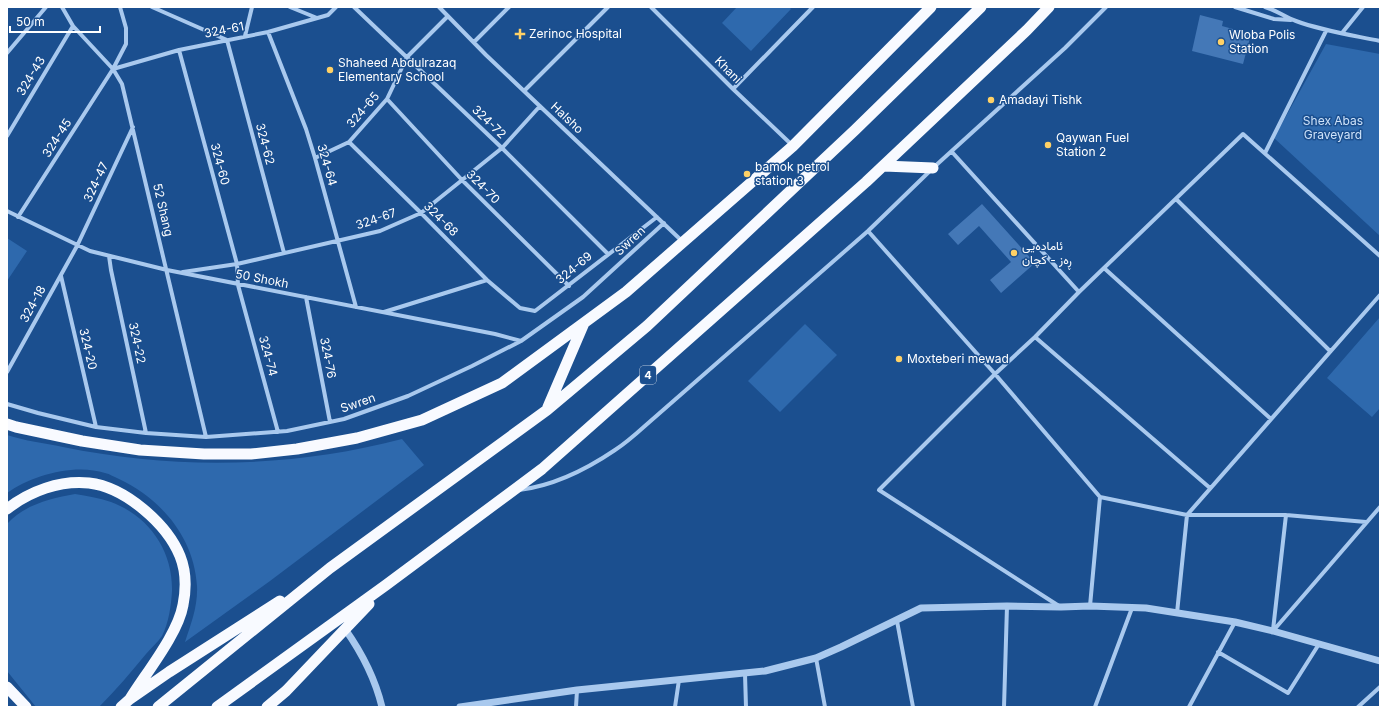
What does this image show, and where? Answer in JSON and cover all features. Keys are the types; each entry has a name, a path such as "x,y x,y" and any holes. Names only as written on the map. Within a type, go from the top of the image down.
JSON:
{"highway":[{"path":"7,424 82,441 140,450 212,454 251,454 297,449 357,438 422,420 502,383 626,292 793,146 931,7"},
{"path":"121,707 130,699 330,568 547,410 647,326 856,130 981,7"},
{"name":"4","path":"217,707 386,586 542,469 884,166 1022,35 1049,7"},
{"path":"884,166 934,168"},
{"path":"547,410 584,322"},
{"path":"7,508 33,492 46,488 66,484 89,483 102,486 116,492 146,510 164,529 173,542 181,557 185,576 183,605 176,626 130,699"},
{"path":"158,707 330,568"},
{"path":"267,707 286,691 386,586"},
{"path":"7,687 26,707"}],"street":[{"path":"7,53 46,7"},
{"name":"52 Shang","path":"62,7 73,26 113,69 122,84 206,437"},
{"name":"324-45","path":"18,217 113,69 126,44 126,28 120,7"},
{"path":"152,7 227,40"},
{"path":"245,36 252,7"},
{"path":"290,7 316,18"},
{"name":"324-61","path":"113,69 179,50 268,32 328,15 336,7"},
{"name":"324-72","path":"354,7 502,148 608,254"},
{"name":"Halsho","path":"439,7 524,91 684,242"},
{"path":"474,42 509,7"},
{"path":"524,91 608,7"},
{"name":"Khani","path":"651,7 732,89 793,146"},
{"path":"732,89 813,7"},
{"path":"513,490 536,488 558,480 616,450 868,231 934,168 1065,48 1106,7"},
{"path":"1235,7 1274,19 1294,20"},
{"path":"1265,7 1294,20 1326,31 1380,41"},
{"path":"1342,34 1363,7"},
{"name":"324-65","path":"315,158 348,142 387,99 407,57 448,16"},
{"name":"324-43","path":"7,136 73,26"},
{"path":"1265,153 1326,31"},
{"name":"324-64","path":"268,32 306,129 356,307"},
{"name":"324-62","path":"227,40 284,253"},
{"name":"324-60","path":"179,50 237,264 238,285"},
{"name":"324-70","path":"387,99 462,180 569,286"},
{"name":"324-67","path":"179,272 237,264 380,231 421,213 502,148 540,106"},
{"name":"324-47","path":"77,246 133,127"},
{"path":"1061,607 879,490 995,374 1035,337 1079,292 1243,134 1380,256"},
{"name":"324-68","path":"348,142 487,280 520,308"},
{"path":"952,152 1079,292"},
{"path":"1176,199 1330,351"},
{"name":"50 Shokh","path":"7,211 77,246 109,256 238,285 495,334 521,341"},
{"name":"324-69","path":"520,308 535,311 657,217"},
{"name":"Swren","path":"7,404 96,427 146,433 206,437 278,432 344,419 408,396 521,341 583,297 664,223"},
{"path":"868,231 995,374 1100,497 1187,515 1286,515 1366,522"},
{"name":"324-18","path":"7,372 77,246"},
{"name":"324-22","path":"109,256 110,270 146,433"},
{"path":"1104,268 1271,420"},
{"name":"324-20","path":"60,276 96,427"},
{"path":"382,312 487,280"},
{"name":"324-74","path":"238,285 278,432"},
{"path":"1177,613 1187,515 1380,295"},
{"name":"324-76","path":"306,297 330,422"},
{"path":"1035,337 1210,488"},
{"path":"1090,606 1100,497"},
{"path":"1272,631 1380,507"},
{"path":"1272,631 1286,515"},
{"path":"1004,707 1007,606"},
{"path":"460,707 577,690 765,672 816,658 921,608 1090,606 1146,608 1235,622 1380,661"},
{"path":"1095,707 1132,608"},
{"path":"896,621 913,707"},
{"path":"1189,707 1235,622"},
{"path":"345,629 366,663 382,707"},
{"path":"1218,652 1288,693 1319,644"},
{"path":"816,658 825,707"},
{"path":"746,674 746,707"},
{"path":"674,707 679,680"},
{"path":"1358,707 1380,687"},
{"path":"576,707 577,690"}],"green space":[{"path":"737,7 789,7 791,9 751,51 722,23"},
{"name":"Shex Abas Graveyard","path":"1326,44 1380,54 1380,236 1274,138"},
{"path":"7,238 27,251 7,281"},
{"path":"1380,317 1380,408 1372,417 1327,378"},
{"path":"805,324 837,355 780,412 748,381"},
{"path":"7,435 105,454 148,460 191,462 276,460 318,456 360,449 402,439 424,465 270,581 185,642 195,608 197,586 195,568 189,551 173,522 148,497 134,487 109,474 93,470 81,469 54,472 28,481 7,493"},
{"path":"75,494 111,502 125,508 137,516 156,537 168,562 171,576 172,591 169,614 162,636 99,707 36,707 7,671 7,524 21,512 38,503"}],"building":[{"name":"Wloba Polis Station","path":"1200,15 1223,21 1222,26 1251,34 1243,64 1192,51"},
{"name":"ئامادەیی ڕەز - کچان","path":"982,204 1035,263 1001,293 990,280 1011,262 979,226 958,245 948,234"}],"place":[{"name":"Zerinoc Hospital","path":"520,34"},
{"name":"Wloba Polis Station","path":"1221,42"},
{"name":"Shaheed Abdulrazaq Elementary School","path":"330,70"},
{"name":"Amadayi Tishk","path":"991,100"},
{"name":"Qaywan Fuel Station 2","path":"1048,145"},
{"name":"bamok petrol station 3","path":"747,174"},
{"name":"ئامادەیی ڕەز - کچان","path":"1014,253"},
{"name":"Moxteberi mewad","path":"899,359"}]}
